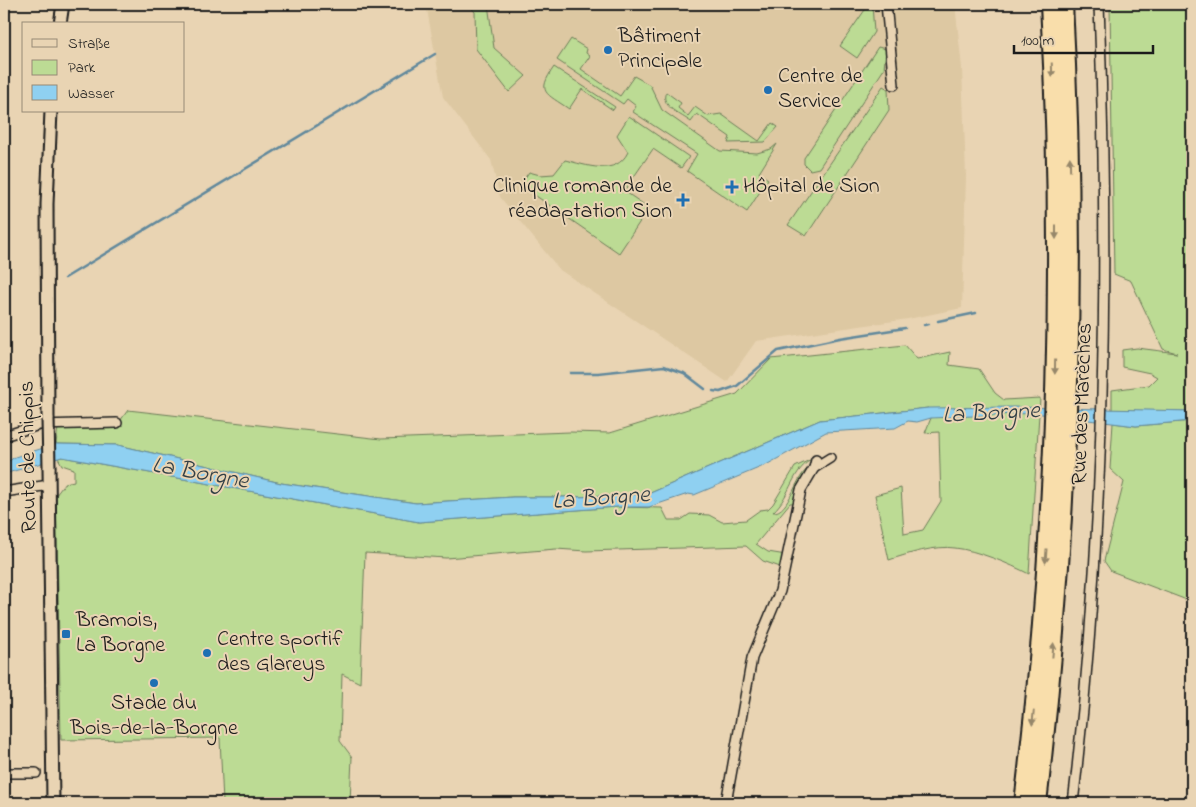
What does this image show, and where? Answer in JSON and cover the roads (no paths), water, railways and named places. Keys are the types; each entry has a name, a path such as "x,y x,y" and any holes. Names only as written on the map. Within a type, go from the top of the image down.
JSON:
{"highway":[{"path":"1049,4 1063,318"},
{"path":"1038,803 1049,701 1070,153 1064,4"},
{"path":"1023,803 1056,508"}],"street":[{"path":"60,22 63,4"},
{"path":"886,4 894,85"},
{"name":"Rue des Marèches","path":"1072,803 1086,685 1099,509 1105,283 1099,4"},
{"name":"Route de Chippis","path":"51,112 47,204 53,803"},
{"path":"4,436 39,425 117,423"},
{"path":"726,803 752,658 780,591 805,480 815,464 830,458"},
{"path":"4,492 49,485"},
{"path":"4,773 36,773"}],"water":[{"name":"La Borgne","path":"1014,407 1192,411 1192,421 1136,426 1088,420 1080,423 1038,413 931,418 917,422 908,421 895,428 826,432 766,465 694,495 688,494 649,507 617,507 419,522 62,457 4,474 4,464 15,457 56,444 118,445 281,483 416,503 513,497 648,494 820,420 928,408"}],"waterway":[{"path":"65,278 435,54"},
{"path":"938,321 976,313"},
{"path":"924,325 929,324"},
{"path":"713,391 720,392 737,386 778,351 840,338 905,328"},
{"path":"570,373 598,373 664,366 684,373 705,389"}],"place":[{"name":"Bâtiment Principale","path":"608,50"},
{"name":"Centre de Service","path":"768,90"},
{"name":"Hôpital de Sion","path":"732,187"},
{"name":"Clinique romande de réadaptation Sion","path":"683,200"},
{"name":"Bramois, La Borgne","path":"66,634"},
{"name":"Centre sportif des Glareys","path":"207,653"},
{"name":"Stade du Bois-de-la-Borgne","path":"154,683"}]}
